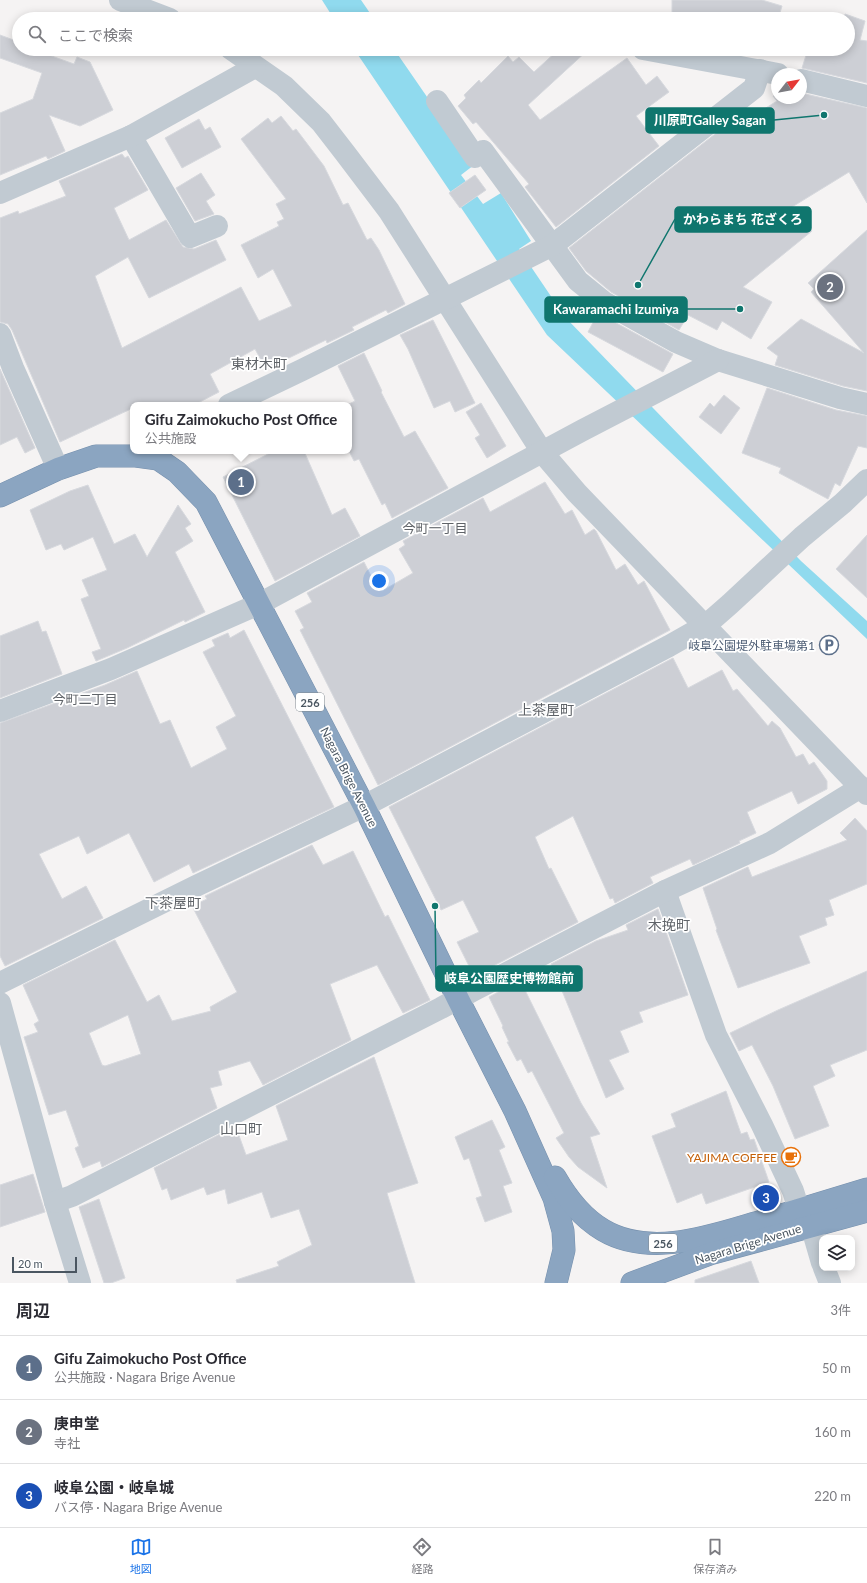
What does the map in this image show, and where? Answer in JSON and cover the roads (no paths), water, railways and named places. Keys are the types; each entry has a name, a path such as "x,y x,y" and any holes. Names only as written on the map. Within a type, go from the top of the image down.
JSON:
{"highway":[{"name":"Nagara Brige Avenue","path":"0,496 58,469 96,456 161,455 206,502 364,806 458,999 515,1110 554,1198 563,1230 564,1250 556,1283"},
{"name":"Nagara Brige Avenue","path":"515,1110 566,1195 583,1216 604,1231 626,1239 651,1244 686,1240 805,1218 867,1211"},
{"name":"Nagara Brige Avenue","path":"632,1283 805,1218 867,1189"}],"street":[{"path":"120,0 152,12"},
{"path":"55,1202 72,1196 458,999 665,891 770,843 864,790 706,625 576,493 542,452 389,211 321,122 284,86 240,56"},
{"path":"681,56 769,72"},
{"path":"0,193 131,136 255,67"},
{"path":"235,402 543,250 754,88 769,72"},
{"path":"807,81 867,96"},
{"path":"437,101 475,157 483,151 543,250 604,302 676,342 718,360 840,398 867,404"},
{"path":"131,136 190,237 217,226"},
{"path":"0,334 13,368 58,469"},
{"path":"0,711 111,670 259,604 583,430 718,360"},
{"path":"0,983 196,886 364,806 670,646 706,625 802,536 843,503 867,480"},
{"path":"665,891 716,1036 762,1125 793,1190 819,1255"},
{"path":"0,1003 55,1202 80,1283"},
{"path":"825,1271 830,1283"}],"water":[{"path":"322,0 361,0 369,12 330,12"},
{"path":"359,56 399,56 474,165 461,175 483,204 501,193 531,241 519,249 565,317 801,561 867,621 867,639 547,335"}],"place":[{"name":"川原町Galley Sagan","path":"824,115"},
{"name":"かわらまち 花ざくろ","path":"638,285"},
{"name":"庚申堂","path":"830,287"},
{"name":"Kawaramachi Izumiya","path":"740,309"},
{"name":"Gifu Zaimokucho Post Office","path":"241,482"},
{"name":"岐阜公園堤外駐車場第1","path":"829,645"},
{"name":"岐阜公園歴史博物館前","path":"435,906"},
{"name":"YAJIMA COFFEE","path":"791,1157"},
{"name":"岐阜公園・岐阜城","path":"766,1198"}],"district":[{"name":"東材木町","path":"259,363"},
{"name":"今町一丁目","path":"435,528"},
{"name":"今町二丁目","path":"85,699"},
{"name":"上茶屋町","path":"546,709"},
{"name":"下茶屋町","path":"173,902"},
{"name":"木挽町","path":"669,924"},
{"name":"山口町","path":"241,1128"}]}
